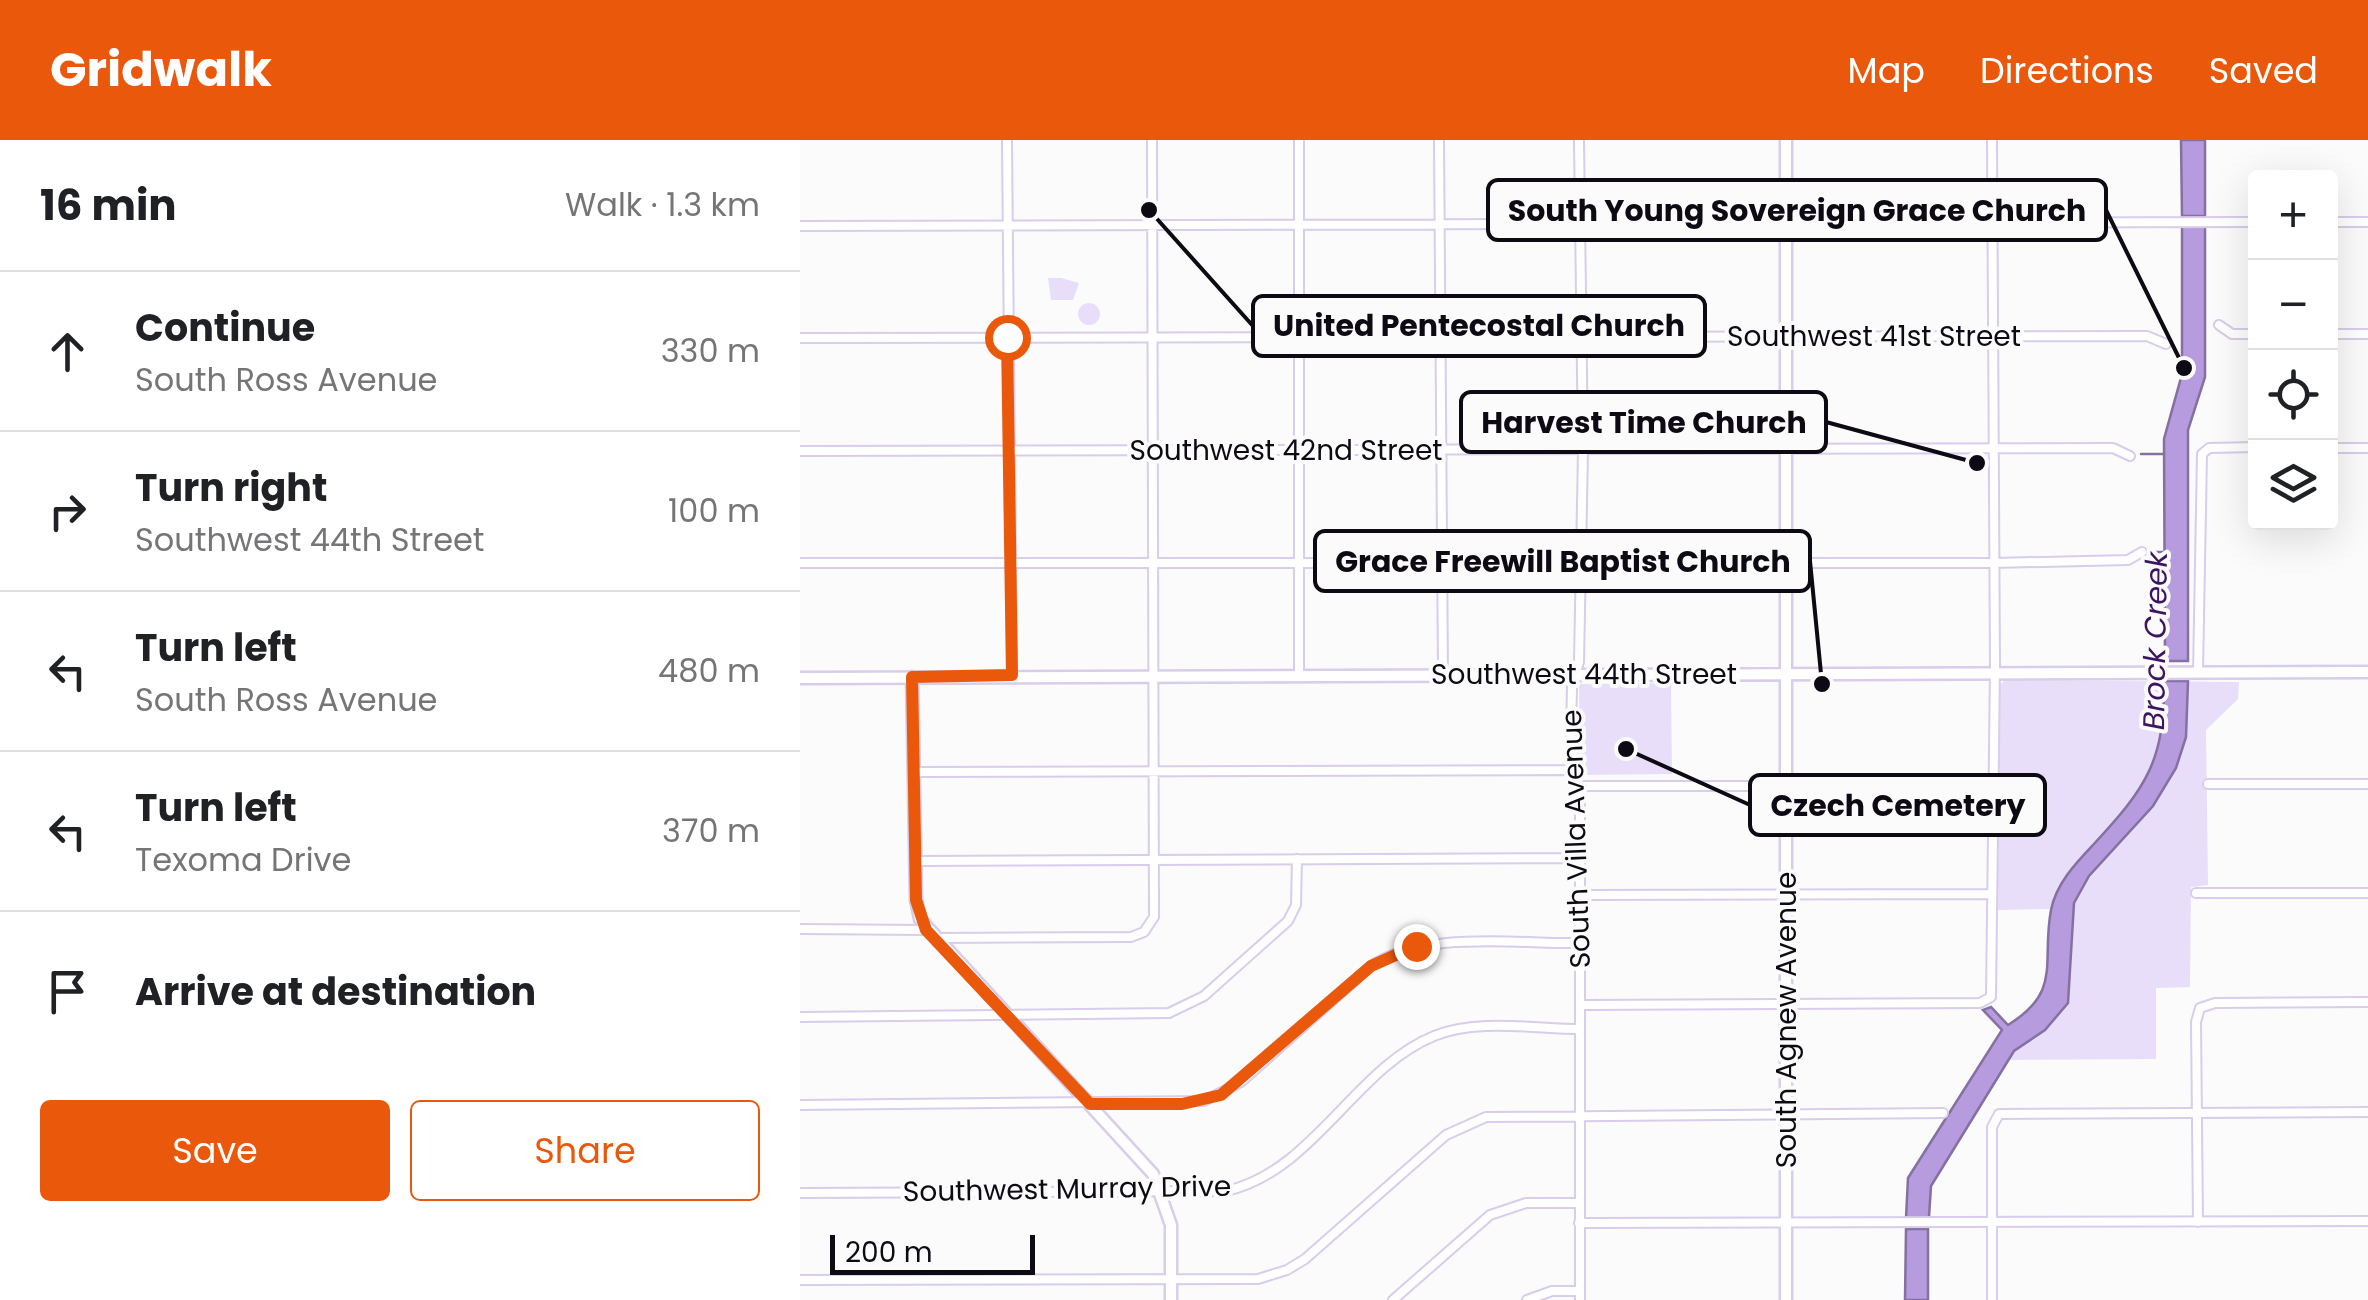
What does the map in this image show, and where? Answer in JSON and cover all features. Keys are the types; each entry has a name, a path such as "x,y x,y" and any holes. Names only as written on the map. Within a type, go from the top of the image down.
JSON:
{"street":[{"path":"1007,140 1012,675"},
{"path":"937,938 1141,934 1154,917 1152,140"},
{"path":"1299,140 1299,674"},
{"path":"1439,140 1443,675"},
{"name":"South Villa Avenue","path":"1579,140 1583,450 1572,770 1578,786 1580,858 1580,1296"},
{"name":"South Agnew Avenue","path":"1786,140 1786,1300"},
{"path":"1580,1005 1989,1000 1994,673 1992,140"},
{"path":"800,226 2248,222"},
{"path":"2338,222 2368,222"},
{"path":"2219,325 2232,334 2248,334"},
{"path":"2338,334 2368,334"},
{"name":"Southwest 41st Street","path":"800,338 2147,336 2166,344"},
{"path":"2198,672 2200,462 2209,448 2248,447"},
{"name":"Southwest 42nd Street","path":"800,451 2113,448 2130,456"},
{"path":"2338,448 2368,448"},
{"path":"800,563 1994,563 2128,560 2142,552"},
{"name":"Southwest 44th Street","path":"800,678 2368,672"},
{"path":"912,677 916,900 926,930 1147,1166 1163,1192 1172,1235 1171,1300"},
{"path":"912,772 1572,770"},
{"path":"2208,784 2368,784"},
{"path":"1578,786 1992,786"},
{"path":"916,861 1580,858"},
{"path":"800,1016 1155,1016 1190,1005 1288,921 1296,905 1298,859"},
{"path":"2196,893 2368,892"},
{"path":"1580,896 1992,894"},
{"path":"800,929 926,930"},
{"path":"800,1104 1182,1104 1221,1095 1371,966 1405,948 1437,944 1580,943"},
{"path":"2198,1222 2200,1008 2215,1003 2368,1002"},
{"name":"Southwest Murray Drive","path":"800,1193 1226,1191 1261,1179 1410,1049 1434,1036 1468,1029 1580,1029"},
{"path":"1992,1300 1995,1116 2368,1112"},
{"path":"800,1280 1258,1279 1288,1270 1455,1129 1498,1116 1943,1113"},
{"path":"1393,1300 1490,1216 1526,1204 1580,1203"},
{"path":"1580,1223 2368,1221"},
{"path":"1527,1300 1552,1292 1580,1296"}],"shaded area":[{"path":"2181,140 2205,140 2205,216 2182,216"},
{"name":"Brock Creek","path":"2182,226 2205,226 2205,377 2188,430 2188,661 2165,661 2164,439 2182,374"},
{"path":"1048,278 1079,283 1073,300 1051,300"},
{"path":"1089,303 1097,306 1097,322 1089,325 1081,322 1078,314 1081,306"},
{"path":"2005,680 2239,682 2238,699 2206,730 2208,885 2191,887 2190,987 2156,988 2156,1059 2010,1060 2014,1051 2045,1030 2072,916 2051,909 1996,910 1996,689"},
{"name":"Brock Creek","path":"2164,681 2188,681 2186,737 2176,768 2153,806 2089,876 2074,903 2068,1003 2045,1030 2014,1051 1931,1186 1929,1217 1906,1218 1908,1178 2002,1030 1983,1010 1991,1007 2008,1025 2037,1000 2046,975 2051,910 2057,892 2073,867 2127,807 2149,772 2161,732"},
{"path":"1671,683 1672,774 1580,775 1579,684"},
{"path":"1906,1229 1928,1229 1928,1300 1905,1300"}],"waterway":[{"path":"2141,454 2164,454"},
{"path":"2153,552 2167,552"}],"place":[{"name":"United Pentecostal Church","path":"1149,210"},
{"name":"South Young Sovereign Grace Church","path":"2184,368"},
{"name":"Harvest Time Church","path":"1977,463"},
{"name":"Grace Freewill Baptist Church","path":"1822,684"},
{"name":"Czech Cemetery","path":"1626,749"}],"route":[{"path":"1007,337 1012,675 912,677 916,900 926,930 1090,1104 1182,1104 1221,1095 1241,1082 1371,966 1394,952 1416,946"}]}
